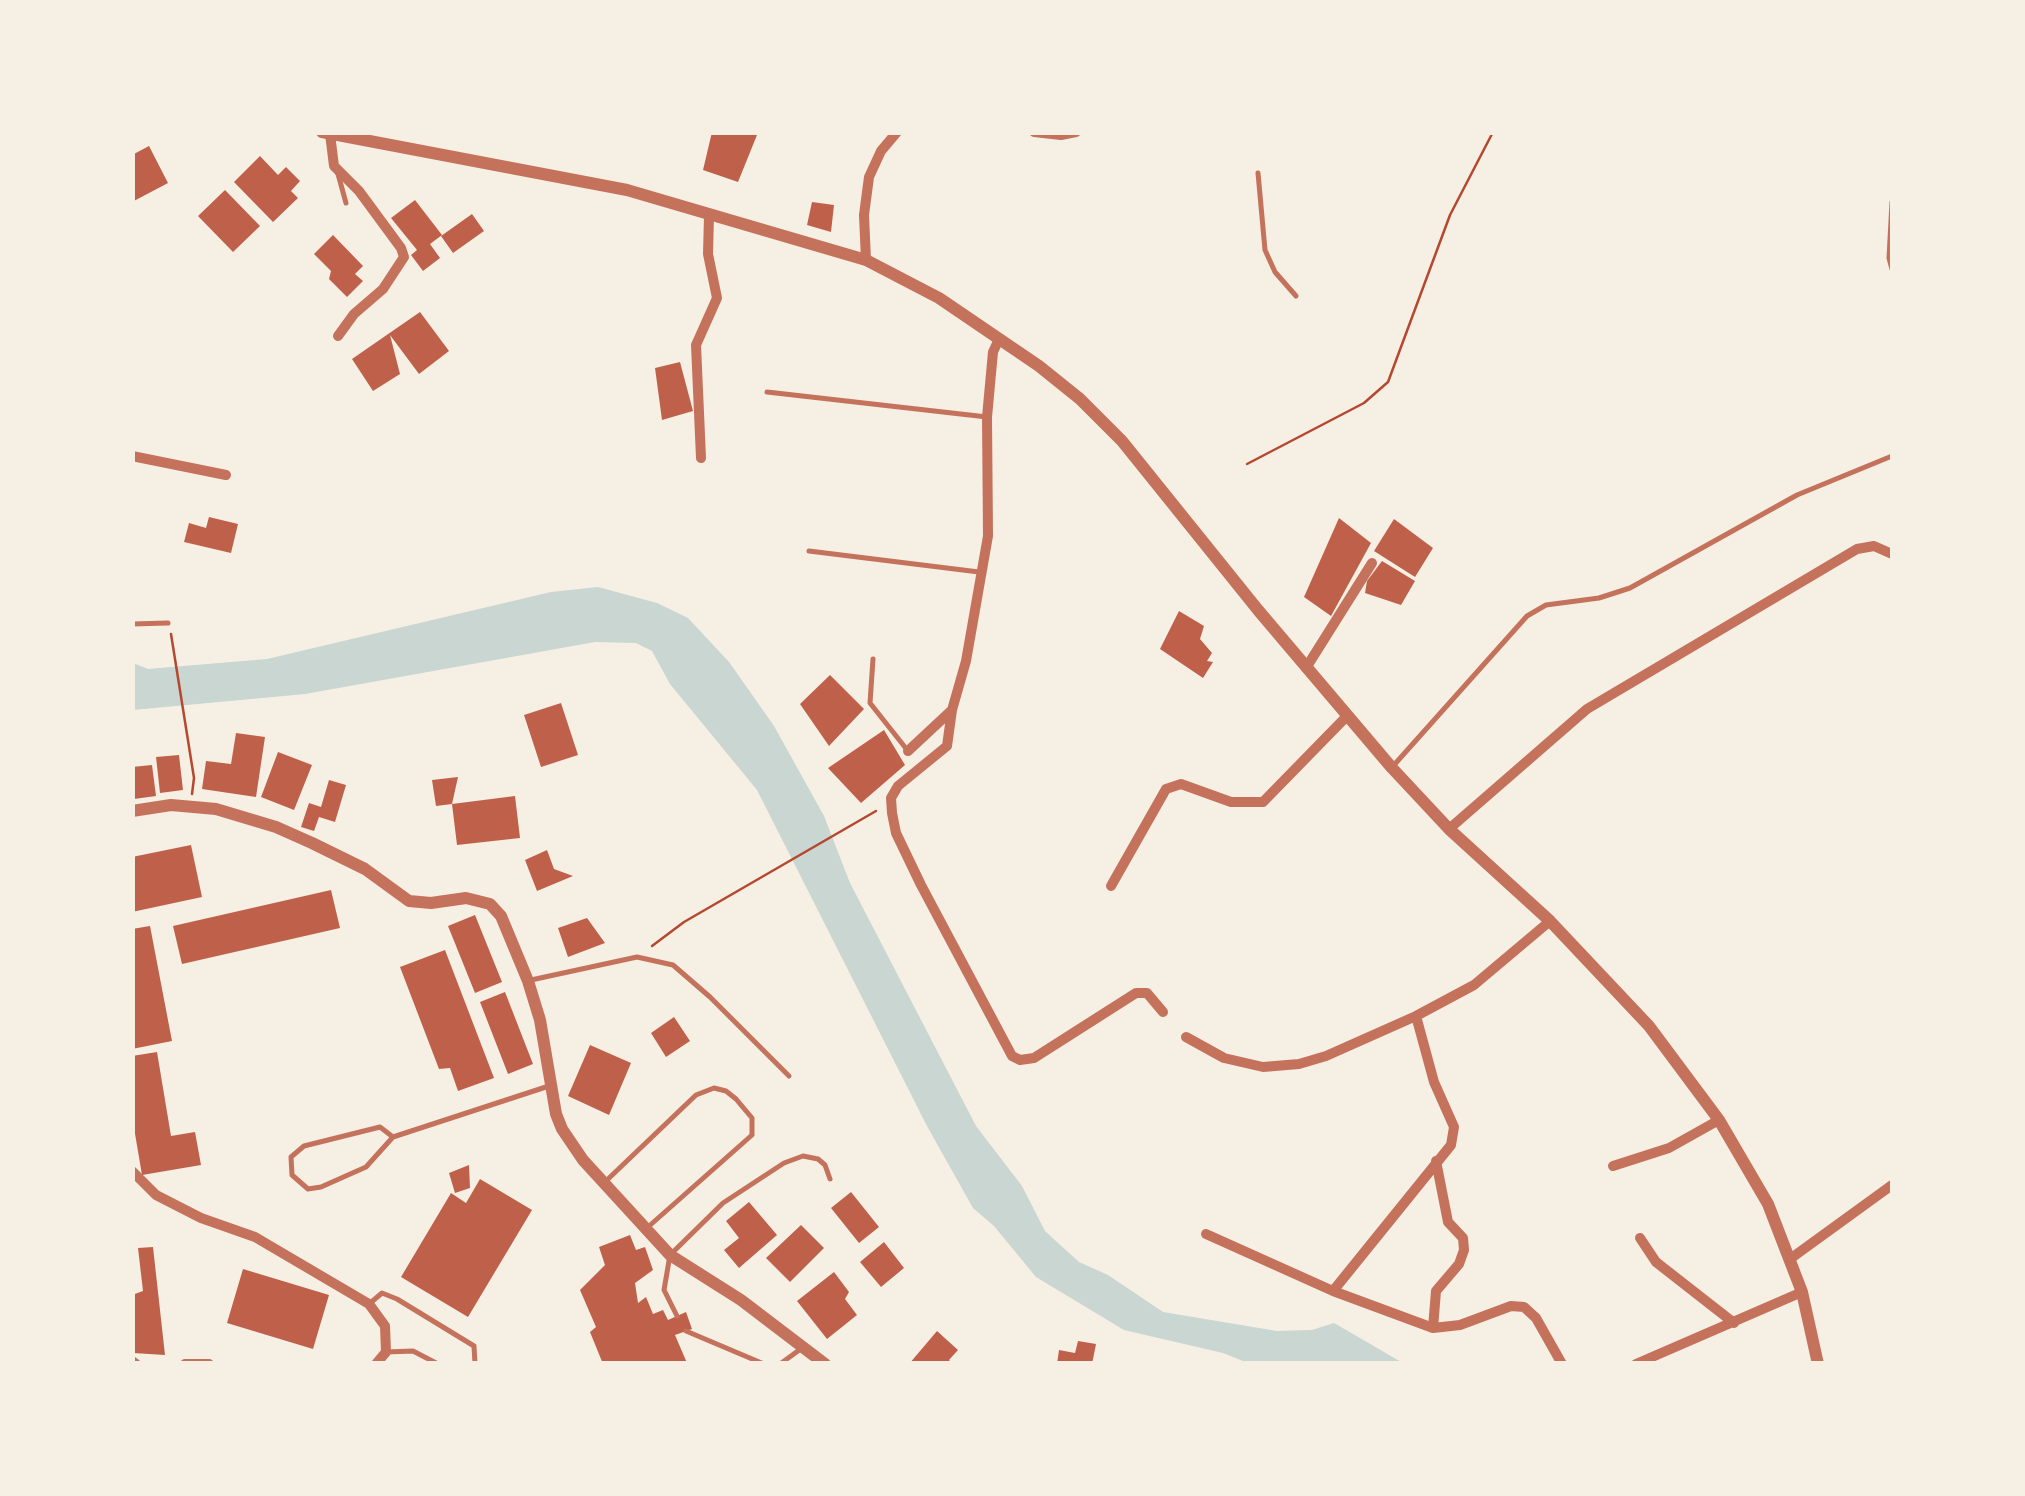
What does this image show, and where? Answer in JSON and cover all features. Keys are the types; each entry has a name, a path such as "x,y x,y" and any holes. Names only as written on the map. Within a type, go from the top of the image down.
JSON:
{"street":[{"path":"866,260 864,215 869,177 881,151 897,132"},
{"path":"1034,132 1076,132"},
{"path":"338,336 354,314 383,289 404,257 402,248 360,191 338,171 331,159 326,133 627,190 866,260 940,298 1080,399 1122,441 1392,768 1450,829 1550,921 1649,1026 1719,1120 1768,1204 1802,1292 1818,1364"},
{"path":"700,458 696,345 717,298 708,254 709,216"},
{"path":"999,339 993,352 987,417 988,536 966,661 946,746 898,786 891,798 896,833 1012,1056 1020,1060 1034,1058 1136,993 1150,996 1163,1012"},
{"path":"132,456 226,476"},
{"path":"1450,829 1587,709 1857,549 1874,546 1892,554"},
{"path":"1306,668 1372,563"},
{"path":"908,751 952,710"},
{"path":"1110,886 1166,789 1172,785 1188,786 1232,802 1263,802 1347,716"},
{"path":"132,811 171,805 216,809 276,828 365,869 410,902 481,900 490,904 501,916 528,981 562,1129 604,1184 670,1255 742,1300 824,1364"},
{"path":"1186,1037 1224,1058 1263,1067 1326,1056 1474,985 1550,921"},
{"path":"1333,1291 1451,1145 1454,1126 1434,1082 1416,1016"},
{"path":"1613,1166 1669,1148 1719,1120"},
{"path":"1433,1328 1436,1291 1459,1264 1464,1250 1463,1238 1448,1222 1436,1161"},
{"path":"132,1170 156,1195 201,1218 255,1236 369,1304 385,1326 386,1352 376,1364"},
{"path":"1790,1259 1892,1185"},
{"path":"1206,1234 1333,1291 1433,1328 1460,1325 1511,1306 1524,1308 1536,1318 1562,1364"},
{"path":"1640,1238 1656,1262 1734,1322"},
{"path":"1636,1364 1802,1292"},
{"path":"185,1364 209,1364"}],"lane":[{"path":"338,171 346,204"},
{"path":"1258,174 1265,250 1275,272 1296,296"},
{"path":"1892,202 1892,269"},
{"path":"767,392 987,417"},
{"path":"1392,768 1527,616 1546,604 1599,598 1630,588 1797,494 1892,456"},
{"path":"809,551 982,572"},
{"path":"132,624 168,622"},
{"path":"873,659 870,703 908,751"},
{"path":"528,981 637,958 665,962 682,972 789,1076"},
{"path":"393,1137 380,1127 304,1146 291,1157 292,1175 308,1188 320,1187 366,1167 393,1137 550,1086"},
{"path":"604,1184 696,1094 714,1088 726,1091 736,1100 752,1118 752,1135 646,1229"},
{"path":"676,1316 664,1290 670,1255 722,1203 784,1163 804,1156 826,1165 830,1180"},
{"path":"369,1304 382,1293 396,1299 474,1346 475,1364"},
{"path":"686,1331 764,1364"},
{"path":"780,1364 803,1347"},
{"path":"386,1352 413,1351 438,1364"}],"path":[{"path":"1247,464 1364,402 1388,382 1450,215 1493,132"},
{"path":"172,639 194,778"},
{"path":"637,958 684,922 876,811"}],"shaded area":[{"path":"598,587 657,603 688,618 729,662 774,726 824,816 850,883 976,1126 1022,1186 1045,1231 1079,1262 1108,1275 1163,1312 1277,1331 1312,1330 1334,1323 1403,1363 1248,1363 1223,1353 1124,1330 1036,1277 994,1226 973,1208 927,1126 757,790 670,684 652,651 636,643 595,642 305,694 133,710 133,663 148,669 267,659 551,592"}],"building":[{"path":"712,132 757,135 738,182 703,170"},
{"path":"149,146 168,183 132,202 132,155"},
{"path":"260,156 278,175 286,167 300,181 291,191 298,198 273,222 234,182"},
{"path":"225,190 260,226 233,252 198,216"},
{"path":"415,200 442,235 430,244 440,258 423,271 411,255 417,250 391,218"},
{"path":"812,202 834,205 831,232 807,225"},
{"path":"472,214 484,231 453,253 441,236"},
{"path":"333,235 363,266 355,274 363,281 347,297 329,279 331,271 314,254"},
{"path":"420,312 449,351 419,374 390,335 400,374 373,391 352,359"},
{"path":"680,362 693,411 662,420 655,368"},
{"path":"209,517 238,524 231,553 184,542 189,523 206,528"},
{"path":"1339,518 1371,543 1331,616 1304,597"},
{"path":"1394,519 1433,548 1415,577 1374,551"},
{"path":"1382,561 1415,581 1401,605 1365,593 1367,581"},
{"path":"1179,611 1204,626 1200,639 1212,653 1207,661 1213,662 1203,678 1160,649"},
{"path":"830,675 864,709 829,746 800,704"},
{"path":"561,703 578,755 541,767 524,715"},
{"path":"884,730 905,765 861,803 828,768"},
{"path":"236,733 265,737 256,797 202,789 206,761 231,764"},
{"path":"278,752 312,765 294,810 261,797"},
{"path":"179,755 183,790 160,793 156,757"},
{"path":"152,765 156,796 134,799 132,767"},
{"path":"458,777 452,804 436,806 432,780"},
{"path":"329,780 346,785 335,822 319,817 314,831 301,827 309,803 321,807"},
{"path":"515,796 520,838 457,845 452,804"},
{"path":"191,845 202,897 132,912 132,857"},
{"path":"547,850 554,869 573,876 537,891 525,860"},
{"path":"331,890 340,928 182,964 173,926"},
{"path":"475,915 502,982 475,993 448,926"},
{"path":"587,918 605,943 568,957 558,928"},
{"path":"150,926 172,1041 132,1049 132,929"},
{"path":"445,950 494,1078 458,1091 450,1068 439,1069 400,967"},
{"path":"505,992 533,1064 508,1074 480,1002"},
{"path":"674,1017 690,1041 666,1057 651,1033"},
{"path":"590,1045 631,1063 609,1115 568,1096"},
{"path":"157,1052 171,1136 195,1132 201,1165 142,1175 132,1116 132,1056"},
{"path":"469,1165 470,1188 455,1193 449,1173"},
{"path":"480,1179 532,1210 468,1317 401,1277 451,1193 466,1203"},
{"path":"851,1192 879,1227 859,1243 831,1208"},
{"path":"749,1202 777,1235 739,1268 724,1250 739,1238 726,1221"},
{"path":"801,1225 824,1248 790,1282 766,1258"},
{"path":"630,1235 636,1250 645,1247 653,1270 635,1283 638,1303 646,1297 653,1314 663,1310 668,1320 686,1312 692,1329 675,1335 687,1363 603,1364 590,1332 596,1327 580,1290 605,1265 599,1247"},
{"path":"884,1242 904,1268 881,1287 860,1262"},
{"path":"153,1247 165,1355 133,1353 132,1295 143,1291 138,1248"},
{"path":"243,1269 329,1295 313,1349 227,1323"},
{"path":"834,1272 849,1292 845,1299 857,1315 827,1339 797,1301"},
{"path":"937,1331 958,1350 949,1360 953,1364 909,1364"},
{"path":"1078,1341 1096,1344 1092,1364 1057,1364 1059,1350 1075,1353"}]}
